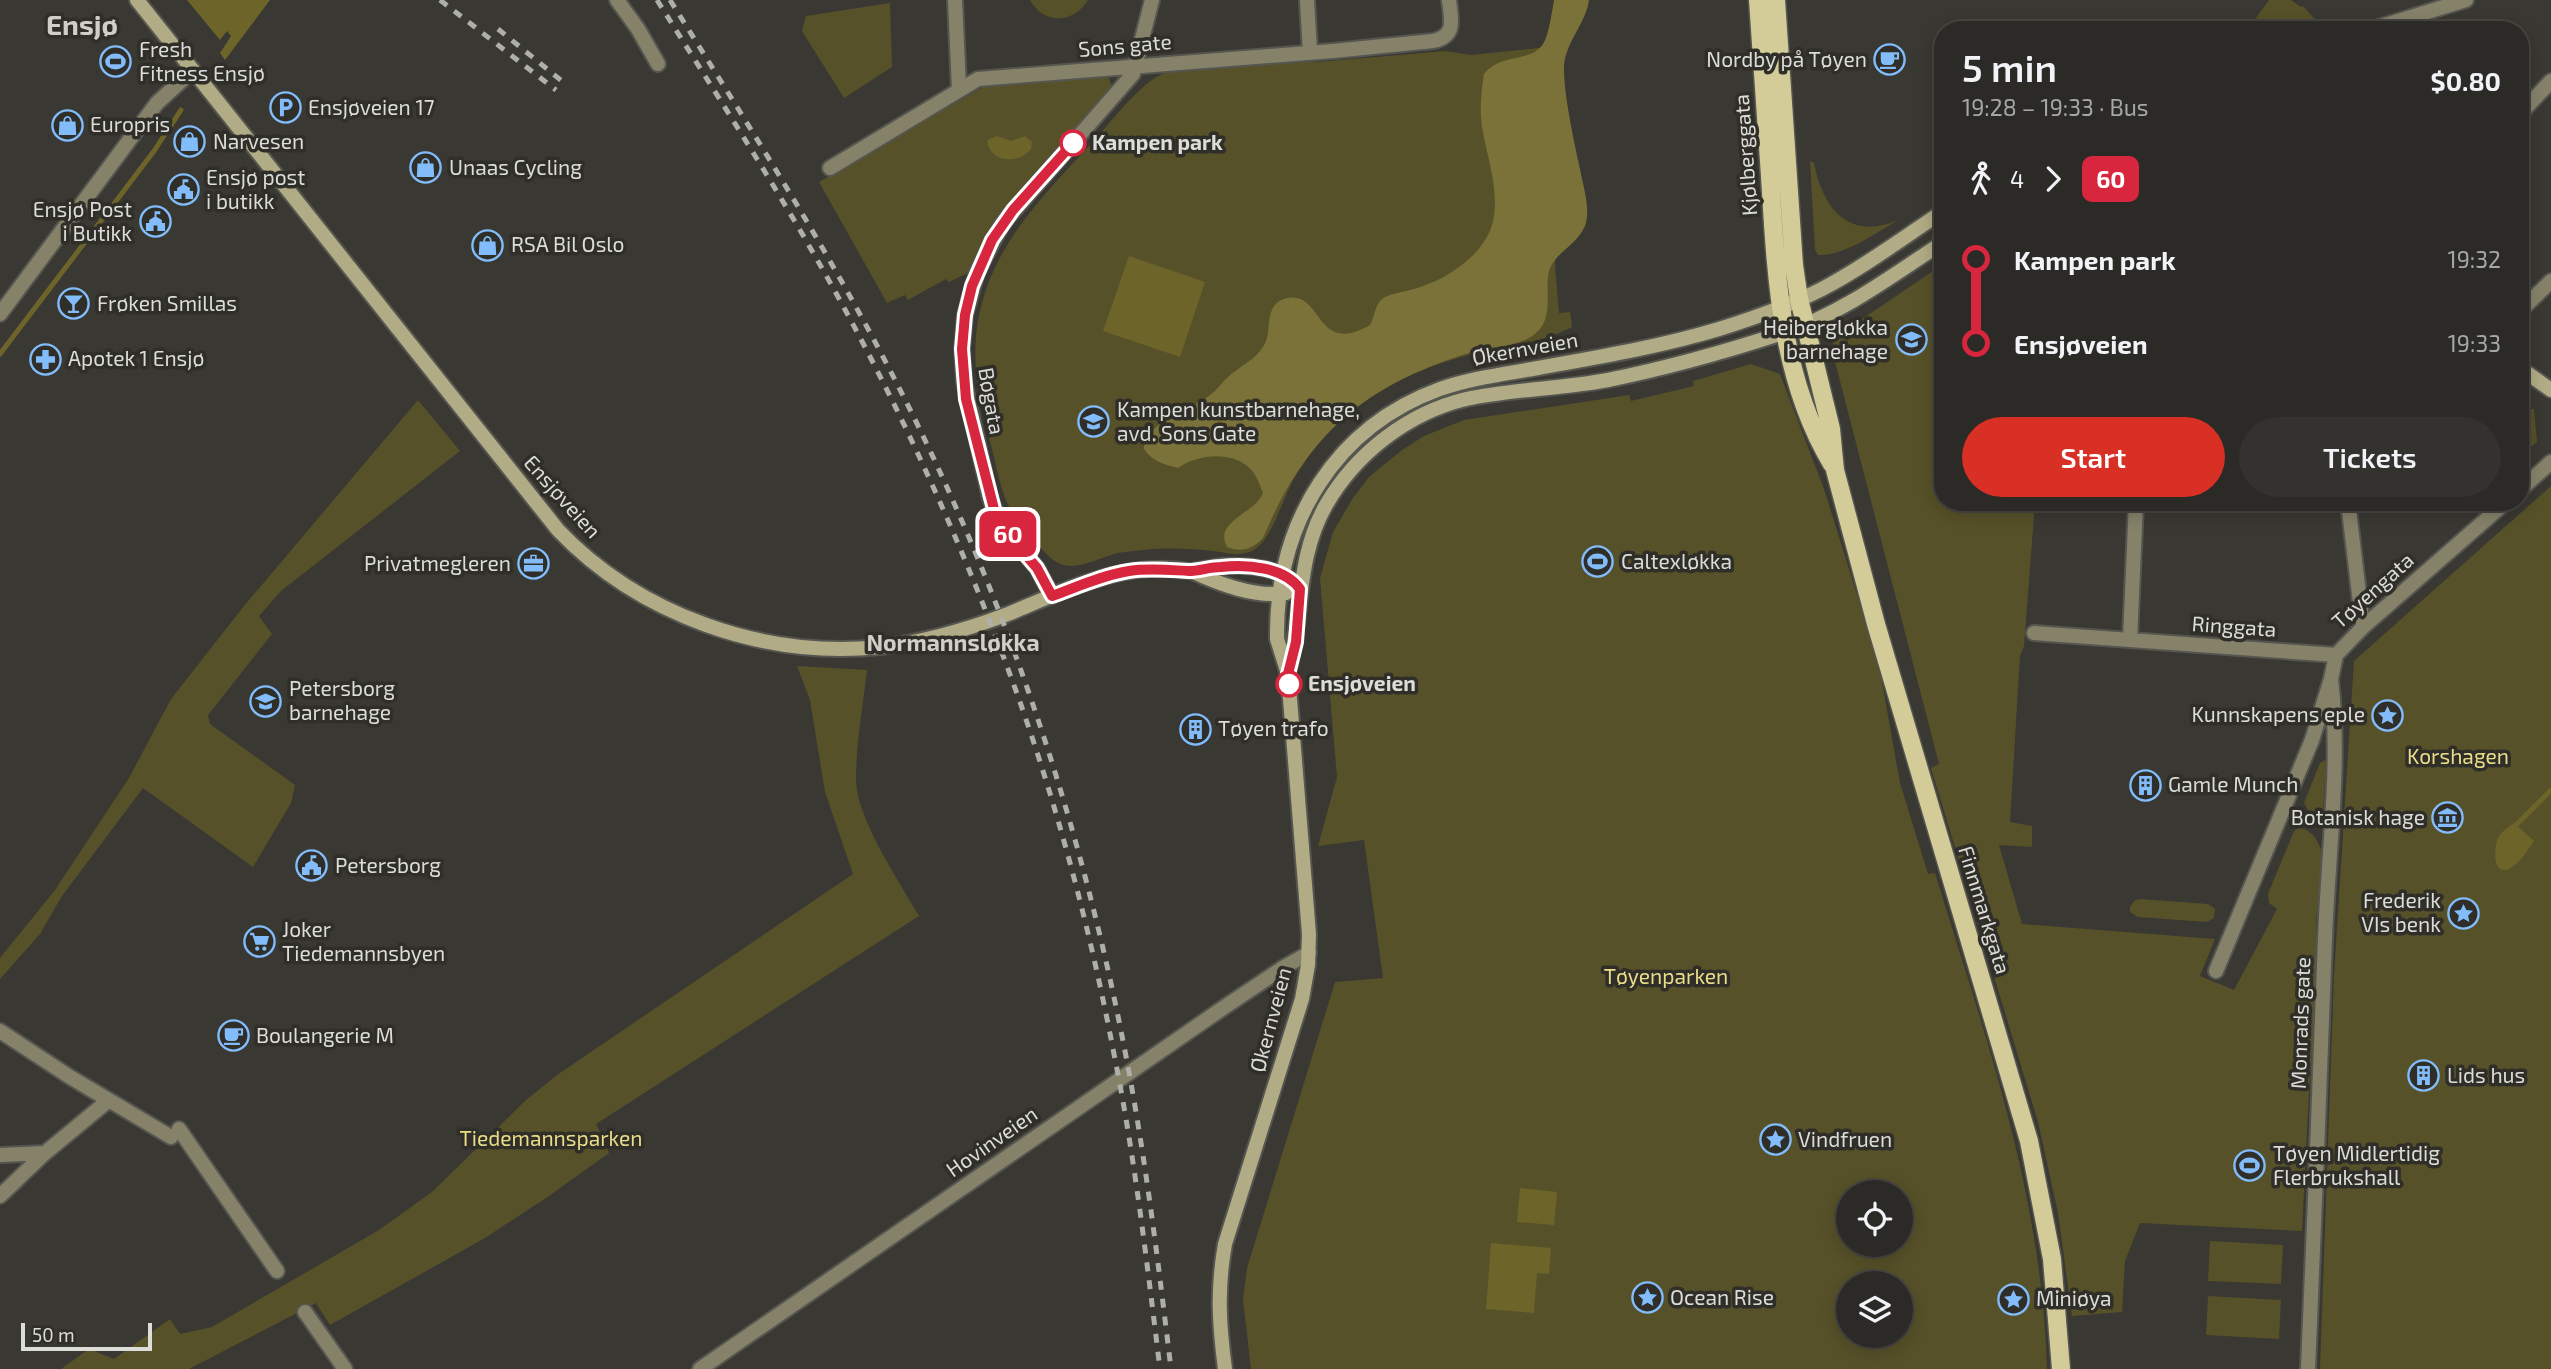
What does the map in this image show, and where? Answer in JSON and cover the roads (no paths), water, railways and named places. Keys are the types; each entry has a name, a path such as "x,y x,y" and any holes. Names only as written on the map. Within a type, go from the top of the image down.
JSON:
{"main road":[{"name":"Ensjøveien","path":"137,0 558,530 601,567 647,598 679,614 733,634 788,645 835,649 880,647 939,637 1128,571 1190,571 1223,566 1283,573"},
{"name":"Kjølberggata","path":"1758,0 1780,307"},
{"name":"Kjølberggata","path":"1776,0 1794,265 1799,299"},
{"name":"Økernveien","path":"1225,1369 1218,1310 1219,1280 1225,1244 1302,999 1309,953 1288,674 1277,639 1283,573 1302,513 1322,478 1364,432 1408,402 1463,382 1663,344 1780,307 1846,275 1934,217"},
{"name":"Økernveien","path":"1288,674 1296,642 1300,589 1309,542 1318,520 1339,485 1377,444 1416,418 1464,400 1605,381 1662,368 1785,332 1831,313 1934,248"},
{"name":"Finnmarkgata","path":"1799,299 1831,429 1835,470 1914,759 2029,1141 2052,1259 2061,1369"},
{"name":"Finnmarkgata","path":"1780,307 1814,435 1835,470"},
{"path":"2529,374 2551,390"},
{"name":"Ensjøveien","path":"1190,571 1221,585 1280,594 1300,589"},
{"path":"1283,573 1293,579 1300,589"}],"street":[{"path":"617,0 638,29 657,64"},
{"path":"955,0 959,89"},
{"name":"Bøgata","path":"1052,596 1037,568 1000,524 990,498 964,382 962,349 965,315 977,272 1002,224 1120,91 1137,66 1152,0"},
{"path":"1307,0 1310,52"},
{"name":"Sons gate","path":"830,168 978,79 1421,43 1447,37 1452,27 1449,0"},
{"path":"2398,21 2466,0"},
{"path":"0,314 157,103 192,70"},
{"path":"2529,104 2551,81"},
{"path":"2529,302 2551,281"},
{"path":"2529,482 2551,462"},
{"path":"2130,640 2136,511"},
{"path":"2349,511 2363,627"},
{"name":"Tøyengata","path":"2216,971 2312,740 2336,655 2363,627 2496,511"},
{"name":"Ringgata","path":"2034,633 2336,655"},
{"name":"Monrads gate","path":"2308,1369 2325,937 2332,845 2335,726 2331,679"},
{"name":"Hovinveien","path":"700,1369 1283,967 1309,953"},
{"path":"0,1031 109,1100 175,1133 276,1271"},
{"path":"0,1196 45,1153 109,1100"},
{"path":"0,1156 45,1153"},
{"path":"305,1311 345,1369"}],"waterway":[{"path":"0,354 154,151 181,110"},
{"path":"2516,825 2551,790"}],"railway":[{"path":"440,0 556,90"},
{"path":"657,0 775,188 864,345 944,512 1016,690 1065,844 1092,949 1134,1172 1160,1369"},
{"path":"670,0 802,214 895,379 957,509 1017,658 1067,812 1107,967 1138,1126 1171,1369"},
{"path":"498,29 563,82"}],"place":[{"name":"Nordby på Tøyen","path":"1890,60"},
{"name":"Fresh Fitness Ensjø","path":"116,62"},
{"name":"Ensjøveien 17","path":"285,108"},
{"name":"Europris","path":"67,125"},
{"name":"Narvesen","path":"190,142"},
{"name":"Kampen park","path":"1073,143"},
{"name":"Unaas Cycling","path":"426,168"},
{"name":"Ensjø post i butikk","path":"183,190"},
{"name":"Ensjø Post i Butikk","path":"155,222"},
{"name":"RSA Bil Oslo","path":"488,245"},
{"name":"Frøken Smillas","path":"74,304"},
{"name":"Heibergløkka barnehage","path":"1911,340"},
{"name":"Apotek 1 Ensjø","path":"45,359"},
{"name":"Kampen kunstbarnehage, avd. Sons Gate","path":"1094,422"},
{"name":"Caltexløkka","path":"1598,562"},
{"name":"Privatmegleren","path":"534,564"},
{"name":"Ensjøveien","path":"1289,684"},
{"name":"Petersborg barnehage","path":"266,701"},
{"name":"Kunnskapens eple","path":"2388,715"},
{"name":"Tøyen trafo","path":"1195,729"},
{"name":"Gamle Munch","path":"2145,785"},
{"name":"Botanisk hage","path":"2448,818"},
{"name":"Petersborg","path":"312,866"},
{"name":"Frederik VIs benk","path":"2464,913"},
{"name":"Joker Tiedemannsbyen","path":"259,942"},
{"name":"Boulangerie M","path":"233,1036"},
{"name":"Lids hus","path":"2424,1076"},
{"name":"Vindfruen","path":"1775,1140"},
{"name":"Tøyen Midlertidig Flerbrukshall","path":"2250,1166"},
{"name":"Ocean Rise","path":"1647,1298"},
{"name":"Miniøya","path":"2013,1299"}],"district":[{"name":"Ensjø","path":"82,25"},
{"name":"Normannsløkka","path":"953,643"}],"park label":[{"name":"Korshagen","path":"2458,757"},
{"name":"Tøyenparken","path":"1666,977"},
{"name":"Tiedemannsparken","path":"551,1139"}]}
